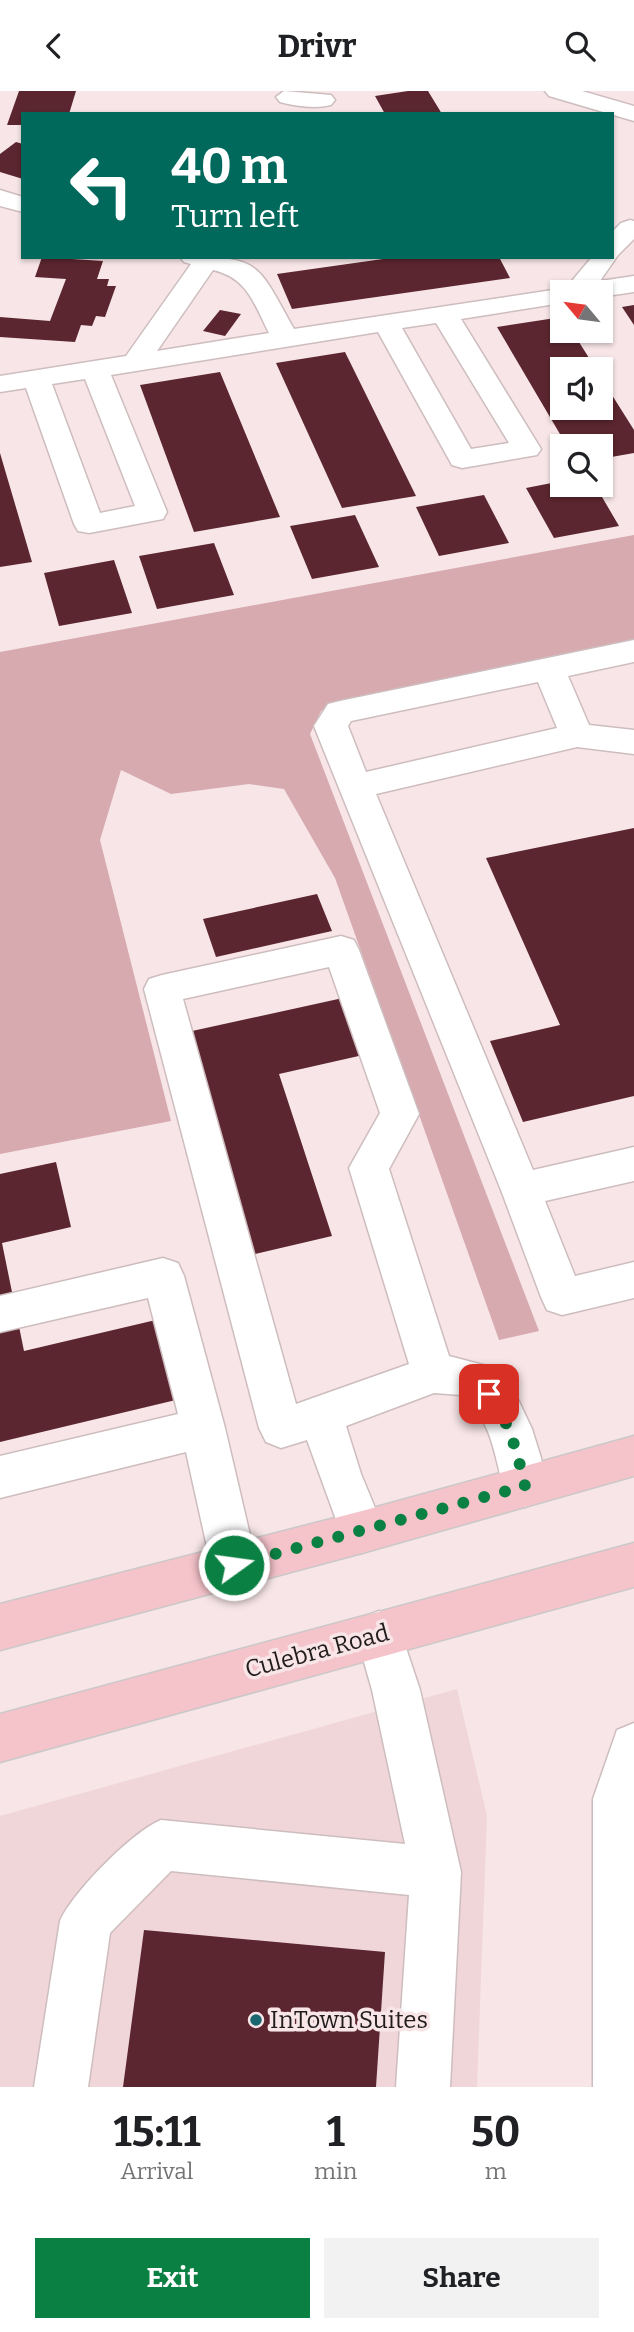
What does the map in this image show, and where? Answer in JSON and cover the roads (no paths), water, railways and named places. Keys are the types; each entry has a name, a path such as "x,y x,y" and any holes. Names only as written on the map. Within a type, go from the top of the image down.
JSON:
{"main road":[{"path":"0,1627 362,1532 634,1456"},
{"name":"Culebra Road","path":"0,1738 634,1565"}],"street":[{"path":"557,91 634,114"},
{"path":"288,101 323,101"},
{"path":"0,198 21,204"},
{"path":"614,247 630,228 634,230"},
{"path":"135,363 203,259 239,268 254,281 286,339"},
{"path":"588,280 604,259"},
{"path":"613,287 634,284"},
{"path":"0,384 550,297"},
{"path":"386,323 462,459 527,449 444,314"},
{"path":"36,379 89,524 152,512 95,370"},
{"path":"634,651 340,712 331,726 521,1189 562,1297 634,1280"},
{"path":"548,669 577,735"},
{"path":"356,786 577,735 634,743"},
{"path":"434,1374 369,1168 400,1114 341,950 162,989 281,1428 434,1374 460,1376 476,1382 489,1394 503,1414 514,1439 525,1486"},
{"path":"521,1189 634,1164"},
{"path":"0,1314 163,1276 203,1428 234,1565"},
{"path":"321,1416 338,1473 362,1532"},
{"path":"0,1477 203,1428"},
{"path":"379,1635 396,1690 436,1873 423,2087"},
{"path":"620,2087 618,1799 634,1747"},
{"path":"61,2087 86,1921 160,1845 436,1873"}],"place":[{"name":"InTown Suites","path":"256,2020"}]}
